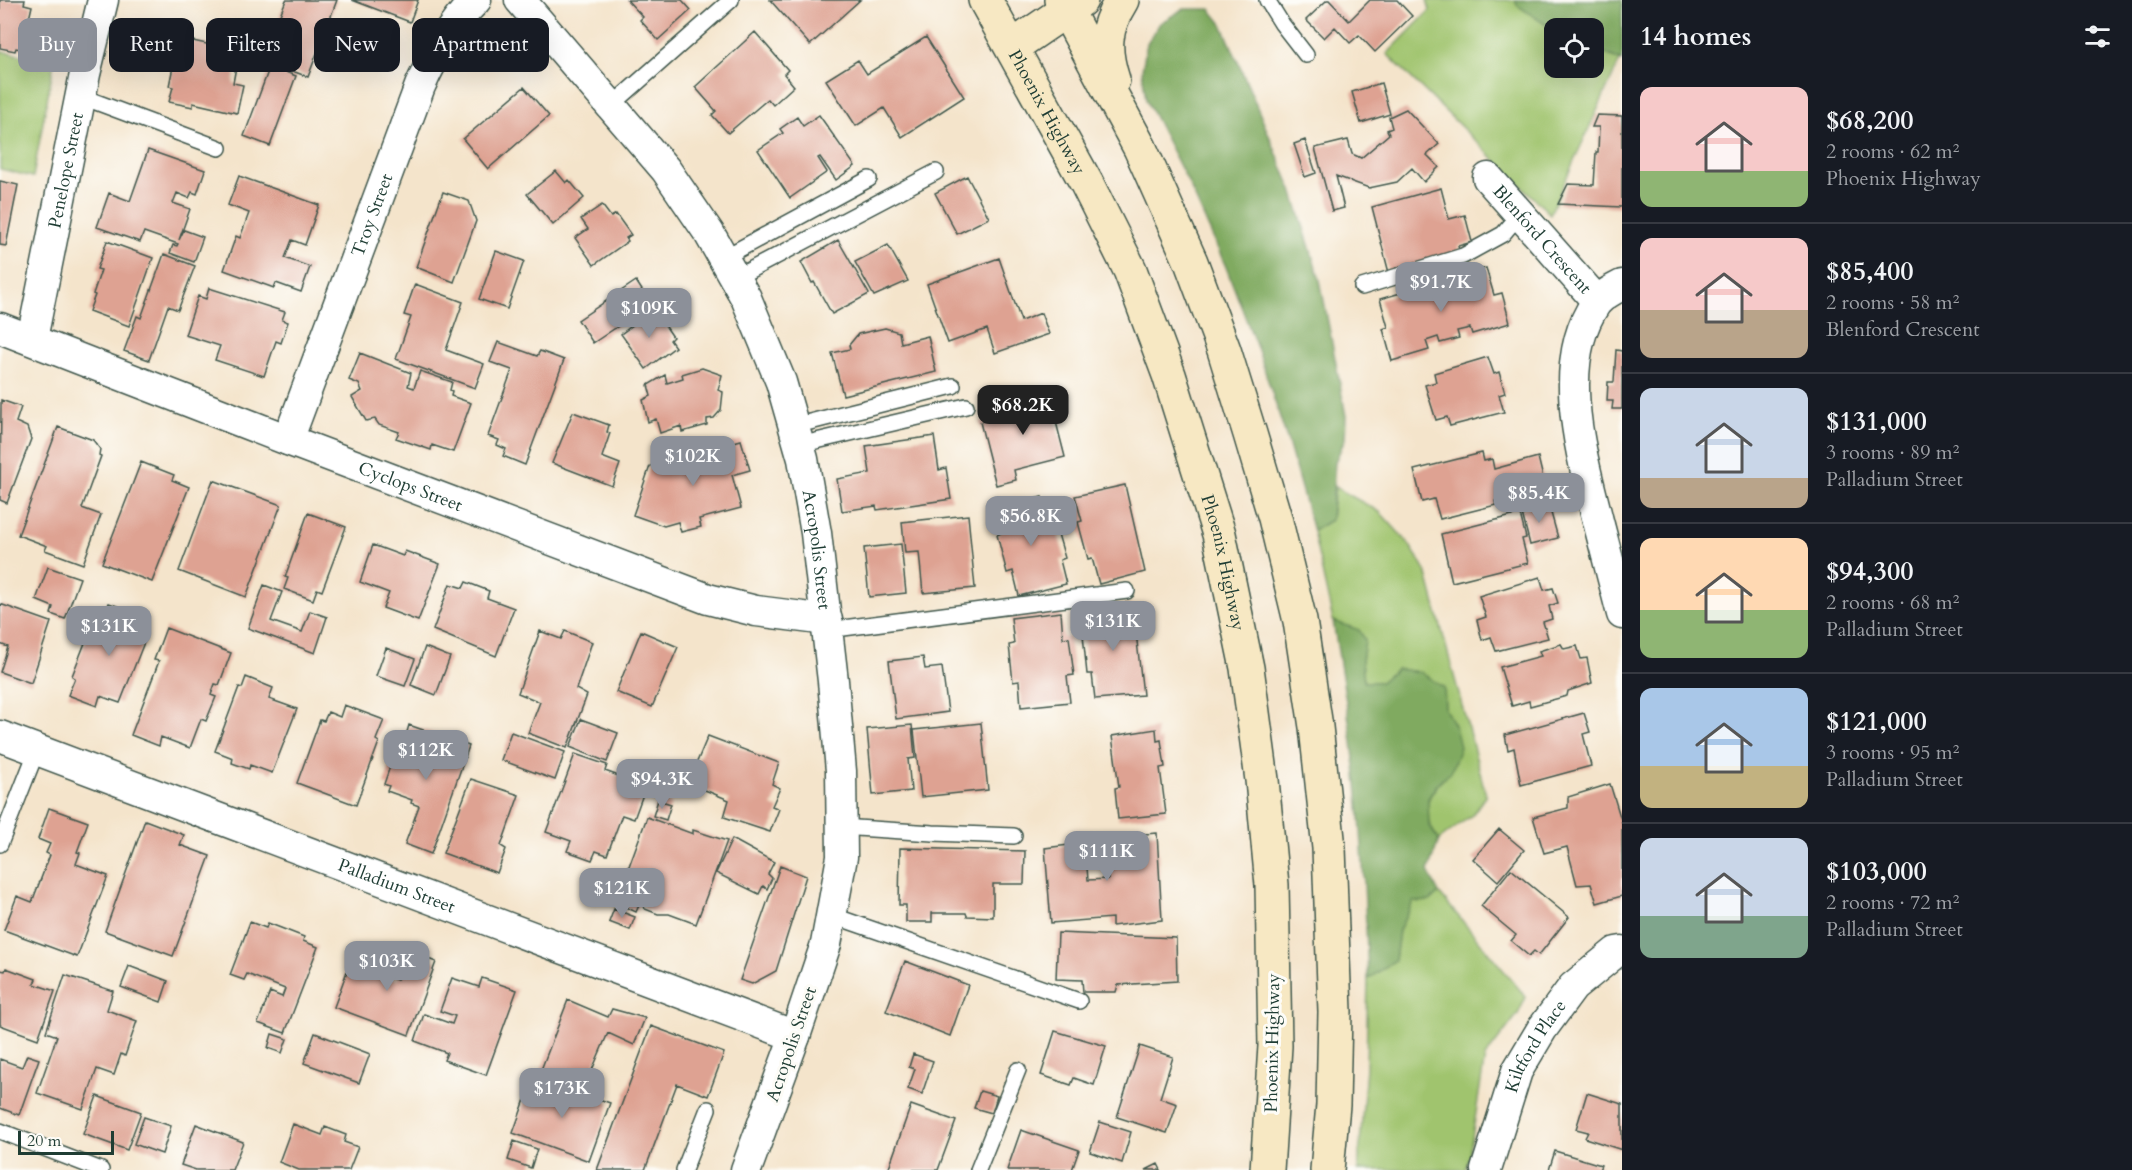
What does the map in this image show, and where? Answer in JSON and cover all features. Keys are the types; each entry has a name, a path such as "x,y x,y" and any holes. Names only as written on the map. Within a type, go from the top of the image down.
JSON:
{"main road":[{"path":"1122,0 1112,16 1106,37 1106,59 1129,127"},
{"name":"Phoenix Highway","path":"990,2 1040,102 1086,184 1130,270 1169,375 1219,534 1247,668 1262,780 1272,885 1275,1046 1267,1170"},
{"path":"1012,47 1069,3 1140,148 1191,262 1224,350 1275,518 1300,621 1316,727 1329,848 1335,1012 1333,1106 1327,1170"}],"street":[{"name":"Penelope Street","path":"32,339 80,96 103,0"},
{"name":"Troy Street","path":"288,440 420,86 433,57 463,13 476,0"},
{"name":"Acropolis Street","path":"520,0 666,170 709,233 746,298 781,381 796,435 816,533 841,771 842,857 826,944 746,1170"},
{"name":"Blenford Crescent","path":"1488,178 1597,301"},
{"name":"Blenford Crescent","path":"1621,606 1581,454 1575,408 1576,357 1585,325 1597,301 1622,285"},
{"name":"Cyclops Street","path":"0,328 708,599 827,625"},
{"name":"Palladium Street","path":"0,736 795,1036"},
{"name":"Kiltford Place","path":"1486,1170 1517,1071 1542,1029 1573,987 1616,952 1622,951"}],"lane":[{"path":"611,106 730,0"},
{"path":"1267,0 1306,56"},
{"path":"80,96 219,148"},
{"path":"729,268 936,172"},
{"path":"729,268 869,179"},
{"path":"1362,287 1464,256 1503,234 1520,214"},
{"path":"796,435 953,386"},
{"path":"796,435 966,405"},
{"path":"827,625 1128,591"},
{"path":"0,844 37,750"},
{"path":"841,827 1014,836"},
{"path":"831,915 1079,1001"},
{"path":"978,1170 1018,1070"},
{"path":"684,1170 708,1109"},
{"path":"0,1131 101,1170"}],"green space":[{"path":"1427,0 1515,0 1517,5 1544,23 1544,78 1604,78 1604,53 1620,60 1550,214 1387,54 1430,10"},
{"path":"1515,0 1622,0 1622,61 1604,53 1604,18 1544,18 1544,23 1517,5"},
{"path":"1183,9 1210,9 1222,24 1292,190 1320,280 1346,416 1345,439 1335,462 1331,520 1313,531 1288,442 1259,353 1226,267 1188,182 1146,100 1142,70 1147,43 1160,23"},
{"path":"0,51 18,55 18,72 52,72 33,177 0,169"},
{"path":"1335,487 1380,512 1409,544 1426,571 1486,795 1472,815 1439,840 1432,830 1427,811 1431,795 1451,772 1455,727 1445,709 1444,688 1420,672 1396,669 1381,682 1364,682 1362,661 1365,640 1359,630 1333,621 1313,531 1331,520"},
{"path":"1333,621 1359,630 1365,640 1362,661 1364,682 1381,682 1396,669 1420,672 1444,688 1445,709 1455,727 1460,747 1451,772 1437,784 1428,799 1429,826 1439,840 1428,871 1439,893 1430,901 1413,902 1399,930 1395,960 1368,979 1364,871 1357,783"},
{"path":"1439,893 1526,997 1518,1014 1485,1057 1465,1170 1358,1170 1366,1067 1368,979 1395,960 1399,930 1413,902 1430,901"}],"building":[{"path":"0,0 25,0 24,4 32,6 29,18 18,18 18,48 15,51 0,48"},
{"path":"286,0 337,0 330,18 314,18 314,61 308,77 295,72 302,72 302,18 279,18"},
{"path":"352,0 418,0 410,22"},
{"path":"627,0 682,0 691,10 658,40 640,20 643,17"},
{"path":"770,0 860,0 810,45"},
{"path":"1327,0 1349,21 1370,0 1397,0 1412,16 1375,52 1359,35 1350,43 1335,27 1324,38 1306,20"},
{"path":"755,32 788,70 784,74 794,86 773,105 768,99 728,133 712,115 716,111 695,87"},
{"path":"926,37 964,97 902,137 884,108 856,126 826,80 858,60 867,74"},
{"path":"194,41 206,44 206,72 235,72 233,83 243,85 237,113 193,103 193,107 169,102 173,87 169,86 172,72 194,72"},
{"path":"268,72 286,72 296,76 270,146 244,136"},
{"path":"1381,83 1390,114 1361,123 1352,92"},
{"path":"524,87 549,116 488,169 463,139"},
{"path":"1406,109 1439,144 1427,155 1439,167 1424,182 1412,168 1397,182 1369,188 1336,176 1344,208 1332,211 1315,148 1348,140 1352,154 1361,158 1389,134 1387,130 1392,128 1389,117"},
{"path":"819,115 855,166 836,180 820,157 818,158 827,172 790,198 758,150 783,133 780,129 797,117 803,126"},
{"path":"1597,115 1622,116 1622,207 1558,204 1568,184 1594,185 1599,127 1592,127"},
{"path":"1305,140 1316,173 1305,177 1294,144"},
{"path":"148,150 205,170 197,194 192,192 189,198 177,193 173,203 190,209 179,240 184,230 203,237 194,262 170,253 173,245 178,244 144,232 140,242 97,227 109,193 130,201"},
{"path":"556,171 566,183 569,180 584,198 553,225 527,194"},
{"path":"239,176 319,205 305,245 292,240 285,258 310,267 301,292 276,283 274,288 224,270 236,236 240,238 249,213 228,205"},
{"path":"967,176 989,218 957,234 935,193"},
{"path":"0,181 18,185 6,246 0,245"},
{"path":"1441,188 1449,219 1465,215 1472,242 1458,246 1460,254 1389,273 1372,207"},
{"path":"443,192 469,201 476,221 454,282 416,267"},
{"path":"602,205 611,217 616,214 631,235 626,238 628,241 594,265 575,238 588,229 581,219"},
{"path":"838,240 869,294 832,314 801,262"},
{"path":"107,241 153,258 129,326 89,311 101,270 97,269"},
{"path":"888,245 908,281 874,296 855,262"},
{"path":"496,251 524,261 507,309 479,299"},
{"path":"164,254 195,266 178,310 168,306 149,360 124,351 137,316 141,318"},
{"path":"999,258 1021,321 1041,313 1049,334 995,353 987,329 948,343 927,284"},
{"path":"1486,268 1494,295 1502,293 1510,323 1472,334 1470,328 1457,331 1459,338 1440,343 1438,337 1426,341 1429,350 1392,361 1383,329 1388,327 1380,299"},
{"path":"636,281 651,304 593,343 578,320"},
{"path":"415,284 463,302 446,350 484,364 475,388 396,359 411,317 404,315"},
{"path":"209,288 285,312 282,320 288,322 281,343 276,341 264,376 215,360 220,346 185,335 198,296 206,299"},
{"path":"648,309 656,320 660,318 673,337 670,340 675,347 646,369 621,334 634,324 631,320"},
{"path":"885,328 899,332 901,343 928,336 936,372 843,395 832,353 850,349 849,345 858,334"},
{"path":"498,342 537,356 540,351 564,360 525,465 503,456 506,449 497,445 499,440 488,436 512,370 490,362"},
{"path":"1616,350 1622,351 1622,409 1612,409 1613,401 1607,401 1608,382 1614,382"},
{"path":"360,353 411,373 408,386 414,388 420,371 452,382 451,396 471,403 453,452 432,445 431,450 396,438 399,432 379,425 375,419 366,421 352,397 362,391 359,384 349,380"},
{"path":"1488,357 1494,374 1499,372 1505,393 1499,395 1504,412 1450,426 1447,417 1436,420 1425,385 1436,382 1434,373"},
{"path":"702,368 722,375 718,390 723,392 721,410 714,418 707,419 707,425 682,432 681,426 660,433 656,419 648,422 643,400 651,396 648,385 665,375 667,383 683,378 682,374"},
{"path":"1052,390 1058,414 1054,414 1065,457 1014,470 1016,480 996,485 980,422 1006,415 1003,403"},
{"path":"1,400 21,407 16,422 27,427 31,439 7,503 0,500"},
{"path":"573,412 609,425 607,432 610,433 602,457 620,464 612,486 552,463"},
{"path":"58,427 93,440 100,449 99,455 101,456 82,508 101,515 83,564 45,550 47,546 18,535"},
{"path":"934,436 939,470 946,468 951,499 877,510 876,506 842,511 837,479 870,473 866,446"},
{"path":"741,440 750,470 732,475 741,508 699,519 701,527 681,532 678,522 664,526 633,515 650,466"},
{"path":"1482,453 1484,461 1492,459 1494,469 1538,457 1546,490 1495,501 1496,505 1440,519 1434,499 1422,502 1414,470"},
{"path":"141,462 174,475 172,480 189,487 152,582 102,563"},
{"path":"213,480 281,505 246,597 179,571"},
{"path":"1125,485 1145,572 1099,584 1092,558 1088,559 1078,522 1082,521 1075,496"},
{"path":"1042,497 1048,522 1054,520 1065,558 1060,560 1066,584 1019,596 1013,571 1007,573 997,535 1001,533 995,510"},
{"path":"1548,502 1558,538 1530,545 1521,509"},
{"path":"308,513 346,527 322,591 317,589 313,600 284,589 288,578 285,577"},
{"path":"1520,514 1526,538 1522,539 1528,563 1452,582 1441,534"},
{"path":"968,515 975,588 923,593 919,552 905,553 902,522"},
{"path":"901,544 906,593 869,597 864,548"},
{"path":"373,545 403,556 405,551 440,564 418,621 383,608 389,593 360,582"},
{"path":"48,567 80,578 65,619 51,614 53,607 36,600"},
{"path":"1540,577 1544,590 1553,588 1558,603 1549,606 1552,619 1543,622 1548,638 1496,651 1491,637 1482,640 1477,620 1486,617 1479,596"},
{"path":"466,582 489,591 487,598 514,608 496,656 433,630 450,584 463,588"},
{"path":"264,585 282,592 271,621 302,632 310,611 327,617 315,653 248,628"},
{"path":"109,603 146,617 138,637 145,640 120,703 100,696 97,706 68,695 75,678 72,676 94,620 101,623"},
{"path":"0,604 51,622 31,683 0,672 8,647 0,644"},
{"path":"1133,605 1143,695 1095,699 1092,674 1087,674 1083,635 1088,635 1085,610"},
{"path":"1061,612 1063,638 1069,637 1074,675 1067,676 1070,702 1021,707 1019,681 1013,682 1009,645 1014,644 1011,618"},
{"path":"166,628 231,653 219,685 215,684 211,695 216,697 206,721 201,719 190,748 161,737 159,746 131,735 159,661 154,660"},
{"path":"540,631 561,639 565,631 592,642 576,689 587,695 567,748 528,733 540,702 518,693"},
{"path":"641,631 678,647 652,707 616,692"},
{"path":"1561,644 1564,649 1577,646 1581,659 1587,658 1592,683 1568,691 1567,696 1530,706 1529,701 1512,706 1500,667 1541,656 1539,651"},
{"path":"425,647 450,657 436,695 411,685"},
{"path":"386,648 415,659 405,686 376,676"},
{"path":"923,657 925,669 942,667 948,712 896,719 889,661"},
{"path":"246,677 273,688 269,699 297,709 272,773 250,765 249,769 232,763 233,758 215,751 239,687 242,688"},
{"path":"344,705 384,720 376,740 379,742 356,805 297,783 320,720 324,721 328,712 340,717"},
{"path":"1584,713 1590,732 1583,734 1591,766 1521,785 1514,748 1508,750 1505,735"},
{"path":"581,719 618,733 607,762 570,747"},
{"path":"981,723 988,790 921,797 914,730"},
{"path":"409,725 469,746 431,854 405,844 419,806 411,803 412,800 387,791 389,786 384,784 400,737 405,739"},
{"path":"912,725 915,758 908,759 911,791 873,795 867,729"},
{"path":"1156,729 1157,741 1161,740 1165,767 1160,768 1166,814 1118,819 1115,788 1119,787 1112,736"},
{"path":"511,732 565,752 555,780 501,760"},
{"path":"708,736 779,763 772,784 780,788 772,806 779,809 770,832 724,817 729,800 688,783"},
{"path":"575,754 607,765 605,771 646,786 634,819 622,815 607,855 596,851 592,860 567,851 571,841 546,832"},
{"path":"471,779 519,795 501,846 506,849 497,873 443,853"},
{"path":"1610,784 1622,823 1622,896 1597,903 1591,884 1577,885 1567,847 1544,853 1533,817 1568,808 1568,797"},
{"path":"658,800 671,804 666,820 653,816"},
{"path":"49,808 88,822 77,852 80,853 76,864 108,876 77,957 4,930 17,896 32,902 50,855 46,853 50,844 38,839"},
{"path":"647,817 693,834 693,830 727,841 696,924 669,914 658,914 645,909 641,901 636,912 621,905 617,899"},
{"path":"145,820 184,835 180,845 210,856 173,956 105,931"},
{"path":"1499,829 1524,850 1498,881 1473,859"},
{"path":"1157,833 1162,920 1112,926 1112,918 1051,923 1045,848 1085,843 1088,880 1108,879 1106,837"},
{"path":"732,839 774,862 768,874 772,878 767,889 763,886 759,894 716,873"},
{"path":"900,848 1025,851 1024,884 993,884 993,917 967,916 966,913 932,913 932,922 906,922 906,905 899,905"},
{"path":"780,866 806,876 776,971 752,984 740,980"},
{"path":"1511,869 1569,917 1539,955 1534,951 1529,956 1511,941 1516,935 1481,906"},
{"path":"614,909 635,917 630,930 609,922"},
{"path":"250,922 266,928 268,923 304,937 303,941 318,947 285,1033 258,1023 270,992 282,997 285,989 247,974 244,980 230,975"},
{"path":"1058,933 1176,938 1177,981 1118,985 1116,992 1083,992 1082,980 1056,979"},
{"path":"399,948 436,962 409,1035 334,1007 350,963 397,980 400,972 391,968"},
{"path":"905,961 968,985 950,1036 886,1011"},
{"path":"129,966 168,981 161,1002 121,987"},
{"path":"6,968 36,979 34,984 55,991 38,1039 0,1025 0,970 5,971"},
{"path":"65,975 113,991 107,1010 137,1021 125,1056 121,1054 114,1075 97,1069 83,1109 37,1093 57,1036 46,1032"},
{"path":"452,978 479,987 482,978 517,990 486,1075 444,1060 447,1053 415,1041 424,1014 452,1024 455,1016 440,1011"},
{"path":"568,1000 608,1017 612,1009 645,1018 634,1045 608,1033 583,1091 539,1075"},
{"path":"651,1026 724,1053 708,1096 677,1084 645,1170 597,1170"},
{"path":"1055,1031 1106,1046 1094,1085 1074,1078 1071,1085 1041,1075"},
{"path":"315,1033 370,1054 359,1083 304,1063"},
{"path":"272,1034 287,1039 282,1053 268,1048"},
{"path":"1140,1046 1173,1057 1160,1098 1177,1104 1167,1133 1117,1117"},
{"path":"913,1054 933,1061 922,1094 908,1089 915,1069 909,1067"},
{"path":"27,1055 39,1059 19,1115 0,1108 0,1059 22,1067"},
{"path":"537,1077 610,1103 589,1161 513,1133 527,1094 531,1095"},
{"path":"980,1091 997,1096 992,1113 974,1108"},
{"path":"1587,1093 1622,1104 1622,1150 1585,1138 1588,1132 1576,1129"},
{"path":"97,1096 141,1112 127,1150 83,1134"},
{"path":"911,1105 956,1121 938,1170 888,1170"},
{"path":"144,1117 171,1126 162,1154 134,1144"},
{"path":"1100,1122 1131,1132 1122,1163 1090,1152"},
{"path":"196,1124 243,1142 232,1170 196,1170 181,1165"},
{"path":"293,1124 322,1135 325,1127 346,1135 344,1142 358,1147 349,1170 299,1170 279,1162"},
{"path":"1021,1130 1079,1150 1072,1170 1007,1170"},
{"path":"514,1141 537,1149 531,1168 508,1160"},
{"path":"1555,1151 1601,1165 1599,1170 1549,1170"},
{"path":"1158,1164 1161,1170 1146,1170"}]}
